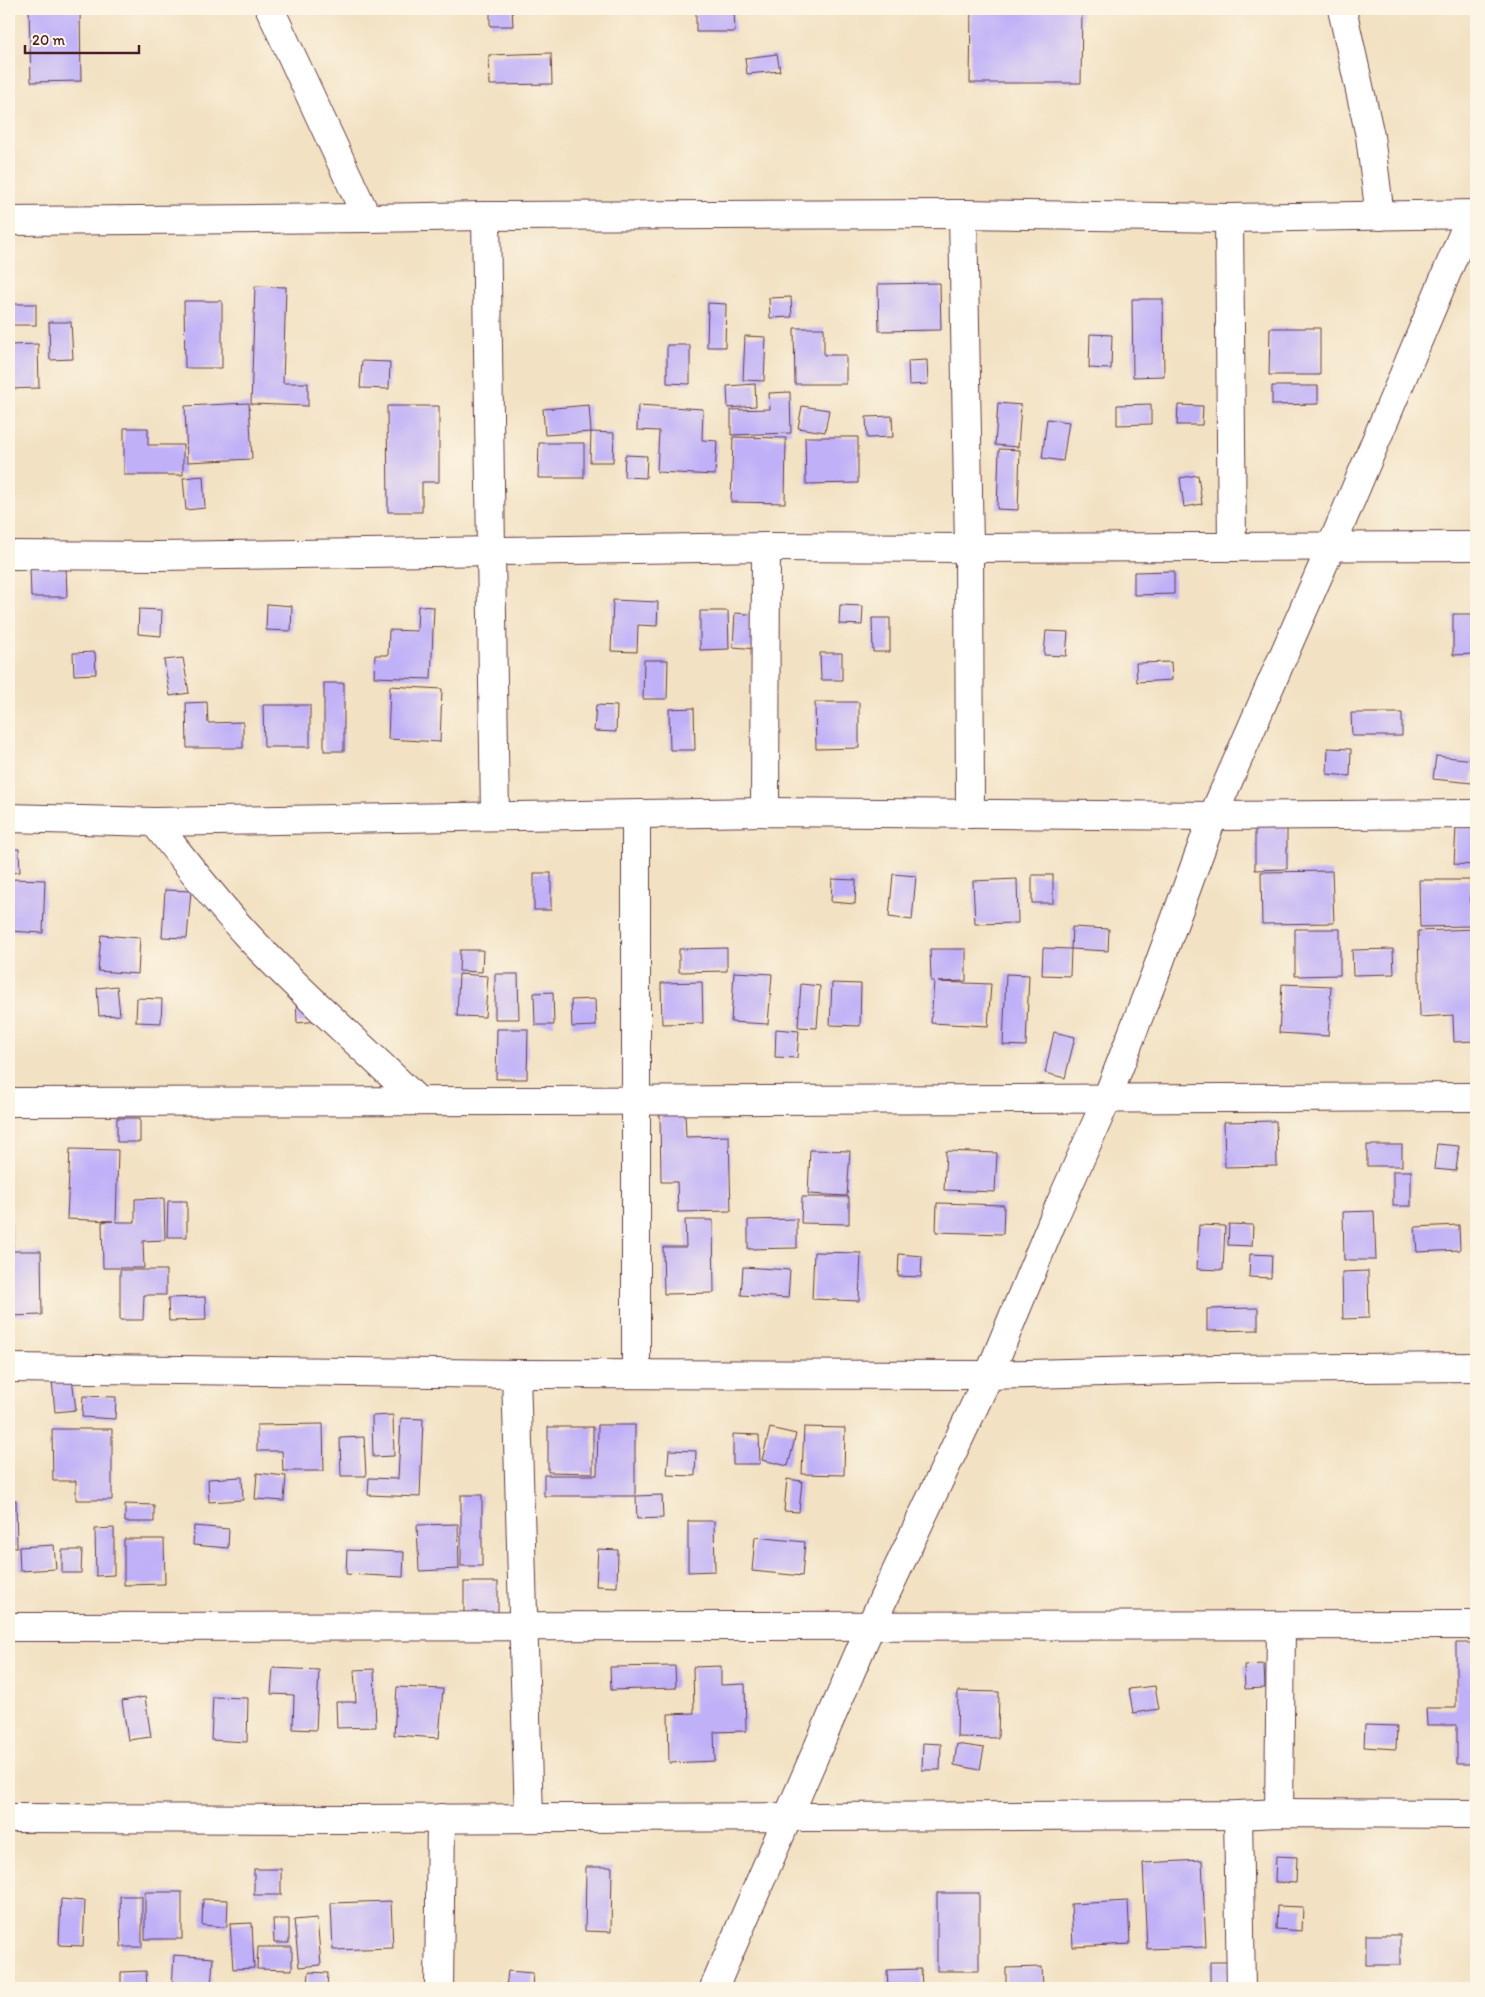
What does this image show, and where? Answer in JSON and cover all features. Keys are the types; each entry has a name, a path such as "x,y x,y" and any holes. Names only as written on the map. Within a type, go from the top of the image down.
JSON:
{"street":[{"path":"270,9 368,218"},
{"path":"1342,9 1370,136 1380,216"},
{"path":"9,220 963,214 1229,218 1474,214 1213,816 1106,1101 1052,1220 989,1375 871,1626 714,1988"},
{"path":"963,214 969,548 970,814"},
{"path":"486,216 495,816"},
{"path":"1229,218 1232,547"},
{"path":"9,555 158,556 766,547 1476,546"},
{"path":"765,812 766,547"},
{"path":"9,818 154,822 765,812 1213,816 1476,814"},
{"path":"636,815 636,1373"},
{"path":"154,822 246,934 301,990 366,1049 418,1101"},
{"path":"9,1102 1106,1101 1476,1097"},
{"path":"9,1368 516,1374 989,1375 1217,1369 1476,1367"},
{"path":"516,1374 530,1818"},
{"path":"9,1627 1476,1625"},
{"path":"1279,1813 1281,1626"},
{"path":"9,1818 788,1817 1238,1815 1279,1813 1476,1814"},
{"path":"1238,1815 1241,1988"},
{"path":"439,1988 442,1818"}],"building":[{"path":"29,9 80,9 81,81 31,82"},
{"path":"490,9 512,9 513,26 490,26"},
{"path":"696,9 734,9 735,32 696,32"},
{"path":"971,9 1082,9 1081,83 970,83"},
{"path":"551,53 552,84 490,85 489,55"},
{"path":"777,54 780,71 747,74 745,58"},
{"path":"940,283 941,330 879,331 878,284"},
{"path":"255,286 286,287 283,383 308,383 308,406 251,404"},
{"path":"791,297 792,317 770,318 769,298"},
{"path":"1132,299 1163,299 1164,376 1133,377"},
{"path":"184,301 222,301 222,368 185,368"},
{"path":"708,303 726,304 725,347 707,347"},
{"path":"9,304 36,304 36,325 9,325"},
{"path":"49,322 71,322 73,359 50,360"},
{"path":"794,328 824,328 824,355 846,355 846,384 795,384"},
{"path":"1270,328 1320,328 1320,375 1269,375"},
{"path":"1090,334 1112,335 1111,369 1089,368"},
{"path":"745,336 766,337 764,381 743,380"},
{"path":"38,344 39,388 9,389 9,345"},
{"path":"667,345 690,345 690,384 667,383"},
{"path":"927,360 928,384 909,385 908,361"},
{"path":"362,361 390,362 389,389 360,388"},
{"path":"755,384 756,406 728,408 727,386"},
{"path":"1272,386 1318,386 1318,404 1272,405"},
{"path":"790,392 791,433 731,435 731,410 770,409 769,393"},
{"path":"249,403 252,459 187,462 185,406"},
{"path":"998,403 1021,405 1018,447 995,445"},
{"path":"1151,404 1151,424 1117,425 1117,405"},
{"path":"589,405 591,432 545,435 543,409"},
{"path":"638,405 703,409 702,440 717,441 715,475 657,472 659,431 637,430"},
{"path":"1178,405 1203,406 1202,425 1177,425"},
{"path":"387,406 439,406 439,482 422,482 422,512 388,512"},
{"path":"802,406 829,410 825,432 798,428"},
{"path":"892,416 893,437 867,438 866,417"},
{"path":"1047,419 1069,422 1063,461 1042,458"},
{"path":"124,428 148,428 148,445 183,445 183,475 124,475"},
{"path":"591,432 614,433 613,462 590,462"},
{"path":"733,437 786,438 785,503 731,502"},
{"path":"805,437 858,437 858,483 806,484"},
{"path":"539,443 584,443 584,478 538,478"},
{"path":"999,449 1020,450 1018,510 997,509"},
{"path":"625,455 647,456 646,478 624,477"},
{"path":"1198,475 1202,504 1184,507 1180,478"},
{"path":"203,476 205,508 186,510 183,478"},
{"path":"30,566 66,566 67,597 31,597"},
{"path":"1174,571 1174,594 1134,595 1134,572"},
{"path":"613,600 658,602 657,626 638,625 637,652 611,651"},
{"path":"267,604 292,606 291,631 266,630"},
{"path":"840,605 863,606 862,625 839,624"},
{"path":"418,606 434,607 431,679 374,677 375,655 388,655 389,630 417,631"},
{"path":"139,609 162,610 161,636 138,634"},
{"path":"700,611 728,611 729,649 700,650"},
{"path":"735,613 759,615 757,649 733,647"},
{"path":"1453,614 1473,614 1474,654 1453,655"},
{"path":"872,618 890,618 890,652 873,652"},
{"path":"1046,631 1068,632 1066,656 1044,655"},
{"path":"95,652 96,674 74,675 73,653"},
{"path":"820,653 842,653 842,680 821,680"},
{"path":"183,658 189,693 170,696 164,660"},
{"path":"644,660 668,660 667,699 643,699"},
{"path":"1171,662 1172,680 1137,682 1136,663"},
{"path":"324,683 344,683 344,751 324,751"},
{"path":"390,686 442,689 440,742 388,739"},
{"path":"207,702 208,723 243,722 243,748 187,748 186,703"},
{"path":"815,702 859,702 859,748 816,749"},
{"path":"263,705 310,705 310,747 264,747"},
{"path":"596,705 617,706 616,732 594,731"},
{"path":"694,708 695,750 670,750 669,709"},
{"path":"1351,713 1402,713 1402,736 1352,736"},
{"path":"1328,748 1351,749 1350,776 1327,774"},
{"path":"1436,756 1475,760 1472,783 1433,779"},
{"path":"1255,824 1287,824 1287,869 1255,870"},
{"path":"1456,827 1476,828 1476,865 1454,864"},
{"path":"9,849 19,849 20,872 9,873"},
{"path":"1332,871 1334,923 1262,924 1261,872"},
{"path":"534,873 551,873 551,910 534,910"},
{"path":"893,874 916,876 912,920 889,917"},
{"path":"1032,875 1053,875 1053,903 1032,903"},
{"path":"9,879 45,880 43,933 9,931"},
{"path":"832,879 856,880 855,904 831,902"},
{"path":"1017,879 1018,923 975,924 973,881"},
{"path":"1419,880 1470,880 1471,926 1420,927"},
{"path":"165,890 191,891 187,938 162,937"},
{"path":"1072,927 1109,929 1108,951 1071,949"},
{"path":"1295,929 1340,929 1340,975 1295,976"},
{"path":"1476,929 1476,1041 1454,1042 1453,1015 1420,1017 1418,931"},
{"path":"101,935 140,938 138,974 98,971"},
{"path":"727,948 727,971 679,972 679,949"},
{"path":"1043,948 1071,949 1070,976 1042,975"},
{"path":"930,949 966,949 966,981 938,982 991,984 988,1026 931,1023 934,981 931,981"},
{"path":"1393,949 1394,974 1353,975 1352,950"},
{"path":"460,950 483,950 482,972 459,971"},
{"path":"734,972 772,974 768,1024 731,1022"},
{"path":"459,974 488,976 485,1017 457,1016"},
{"path":"495,974 518,974 519,1019 495,1019"},
{"path":"1006,974 1029,975 1026,1046 1003,1045"},
{"path":"702,982 703,1023 662,1024 661,983"},
{"path":"832,983 861,984 860,1026 830,1025"},
{"path":"801,984 820,986 817,1028 798,1027"},
{"path":"1282,984 1331,986 1328,1036 1279,1033"},
{"path":"117,986 120,1015 99,1016 97,988"},
{"path":"553,992 554,1025 535,1025 534,993"},
{"path":"296,997 320,1021 297,1023"},
{"path":"137,998 162,999 161,1023 136,1022"},
{"path":"595,999 596,1026 572,1027 571,1000"},
{"path":"497,1029 528,1029 527,1079 496,1079"},
{"path":"776,1029 799,1031 797,1058 775,1057"},
{"path":"1054,1032 1075,1037 1065,1078 1045,1073"},
{"path":"660,1114 685,1114 686,1137 729,1136 731,1211 678,1212 677,1182 661,1182"},
{"path":"117,1118 140,1118 140,1142 117,1142"},
{"path":"1276,1121 1277,1166 1225,1167 1224,1122"},
{"path":"1437,1144 1459,1146 1456,1171 1434,1169"},
{"path":"1367,1145 1402,1145 1402,1166 1367,1166"},
{"path":"70,1149 118,1150 116,1222 135,1222 135,1199 164,1198 165,1240 143,1241 144,1268 103,1268 102,1222 113,1221 67,1219"},
{"path":"810,1150 850,1151 847,1196 808,1194"},
{"path":"946,1151 997,1153 995,1192 944,1190"},
{"path":"1393,1171 1411,1171 1411,1206 1393,1206"},
{"path":"802,1197 849,1197 849,1224 801,1223"},
{"path":"168,1201 187,1201 187,1237 167,1237"},
{"path":"937,1203 1004,1205 1003,1234 936,1232"},
{"path":"1374,1211 1376,1260 1344,1260 1343,1212"},
{"path":"797,1219 797,1248 748,1249 748,1220"},
{"path":"685,1220 713,1220 714,1293 664,1294 663,1247 686,1247"},
{"path":"9,1223 12,1223 13,1248 9,1248"},
{"path":"1229,1224 1253,1225 1252,1246 1228,1245"},
{"path":"1199,1225 1225,1226 1223,1270 1197,1269"},
{"path":"1459,1225 1460,1250 1417,1252 1415,1227"},
{"path":"9,1251 41,1251 42,1315 9,1316"},
{"path":"814,1252 861,1253 859,1301 812,1299"},
{"path":"899,1254 922,1256 921,1277 898,1276"},
{"path":"1250,1254 1272,1255 1271,1278 1249,1277"},
{"path":"743,1267 790,1270 788,1298 741,1295"},
{"path":"120,1270 166,1270 166,1295 144,1295 143,1320 120,1320"},
{"path":"1368,1271 1369,1318 1343,1319 1342,1272"},
{"path":"205,1297 206,1320 169,1321 168,1298"},
{"path":"1258,1308 1258,1330 1207,1331 1207,1309"},
{"path":"72,1378 76,1410 55,1412 52,1380"},
{"path":"83,1396 116,1397 115,1419 82,1417"},
{"path":"393,1415 394,1456 373,1457 372,1416"},
{"path":"401,1418 423,1419 420,1497 368,1495 369,1478 398,1479"},
{"path":"323,1424 324,1471 283,1471 282,1451 257,1451 257,1425"},
{"path":"598,1425 635,1425 635,1496 544,1496 544,1475 597,1475"},
{"path":"548,1427 593,1427 593,1473 548,1472"},
{"path":"804,1427 845,1428 844,1475 802,1474"},
{"path":"770,1428 796,1434 788,1466 762,1460"},
{"path":"52,1429 112,1429 112,1500 76,1500 76,1481 53,1481"},
{"path":"733,1434 759,1435 760,1464 733,1464"},
{"path":"364,1437 366,1476 341,1476 340,1438"},
{"path":"669,1450 696,1451 695,1476 667,1475"},
{"path":"257,1473 286,1476 284,1501 255,1499"},
{"path":"242,1477 243,1500 209,1502 208,1479"},
{"path":"787,1479 802,1481 799,1512 784,1511"},
{"path":"461,1495 482,1495 482,1566 461,1566"},
{"path":"662,1495 663,1518 637,1519 636,1496"},
{"path":"9,1500 16,1500 17,1547 9,1547"},
{"path":"125,1504 154,1505 154,1522 125,1522"},
{"path":"688,1521 714,1521 715,1571 688,1572"},
{"path":"458,1524 459,1569 419,1571 417,1525"},
{"path":"194,1526 229,1529 228,1548 193,1545"},
{"path":"114,1528 114,1575 96,1576 95,1529"},
{"path":"755,1537 805,1542 802,1576 752,1571"},
{"path":"124,1539 164,1539 165,1584 124,1585"},
{"path":"54,1545 56,1569 20,1571 19,1547"},
{"path":"598,1549 618,1550 617,1587 596,1586"},
{"path":"62,1550 82,1550 81,1573 62,1573"},
{"path":"347,1550 404,1552 403,1577 346,1574"},
{"path":"464,1582 498,1582 498,1618 464,1618"},
{"path":"1456,1643 1476,1643 1476,1764 1457,1764 1457,1725 1427,1725 1426,1708 1456,1708"},
{"path":"1264,1664 1265,1688 1245,1689 1244,1665"},
{"path":"675,1666 676,1688 611,1690 610,1667"},
{"path":"721,1666 721,1685 745,1684 746,1731 714,1732 715,1761 669,1763 668,1714 694,1713 693,1667"},
{"path":"273,1668 319,1670 316,1730 293,1729 294,1695 271,1694"},
{"path":"374,1669 376,1727 337,1728 336,1702 356,1702 354,1670"},
{"path":"1155,1686 1159,1709 1133,1713 1129,1689"},
{"path":"397,1687 443,1689 439,1738 394,1735"},
{"path":"958,1691 999,1692 998,1738 957,1737"},
{"path":"145,1697 151,1737 128,1740 122,1701"},
{"path":"213,1697 248,1698 247,1742 211,1740"},
{"path":"1365,1725 1397,1726 1396,1749 1364,1747"},
{"path":"923,1743 941,1744 940,1770 922,1770"},
{"path":"957,1744 984,1748 980,1770 954,1765"},
{"path":"1276,1856 1297,1857 1296,1883 1275,1882"},
{"path":"1202,1860 1206,1947 1147,1949 1143,1863"},
{"path":"586,1867 612,1867 611,1932 585,1931"},
{"path":"254,1869 281,1869 281,1895 254,1895"},
{"path":"145,1892 182,1892 182,1939 145,1939"},
{"path":"937,1893 979,1893 979,1971 937,1971"},
{"path":"120,1896 142,1896 142,1947 121,1947"},
{"path":"61,1899 85,1901 83,1946 59,1945"},
{"path":"203,1899 228,1900 227,1927 202,1925"},
{"path":"391,1901 393,1948 333,1950 331,1903"},
{"path":"1128,1901 1130,1944 1073,1947 1071,1904"},
{"path":"1277,1906 1303,1907 1302,1931 1276,1929"},
{"path":"317,1918 321,1965 299,1967 294,1920"},
{"path":"273,1919 289,1919 289,1943 274,1943"},
{"path":"252,1923 254,1968 233,1969 230,1924"},
{"path":"1366,1935 1400,1935 1400,1965 1366,1965"},
{"path":"258,1947 292,1947 292,1970 257,1969"},
{"path":"174,1955 213,1958 211,1988 172,1988"},
{"path":"1210,1962 1237,1962 1238,1986 1210,1987"},
{"path":"1042,1967 1043,1988 1006,1988 1006,1968"},
{"path":"921,1969 922,1988 888,1988 887,1970"},
{"path":"146,1971 147,1988 121,1988 121,1972"},
{"path":"508,1971 533,1973 532,1988 506,1988"},
{"path":"309,1972 328,1973 327,1988 308,1988"}]}
